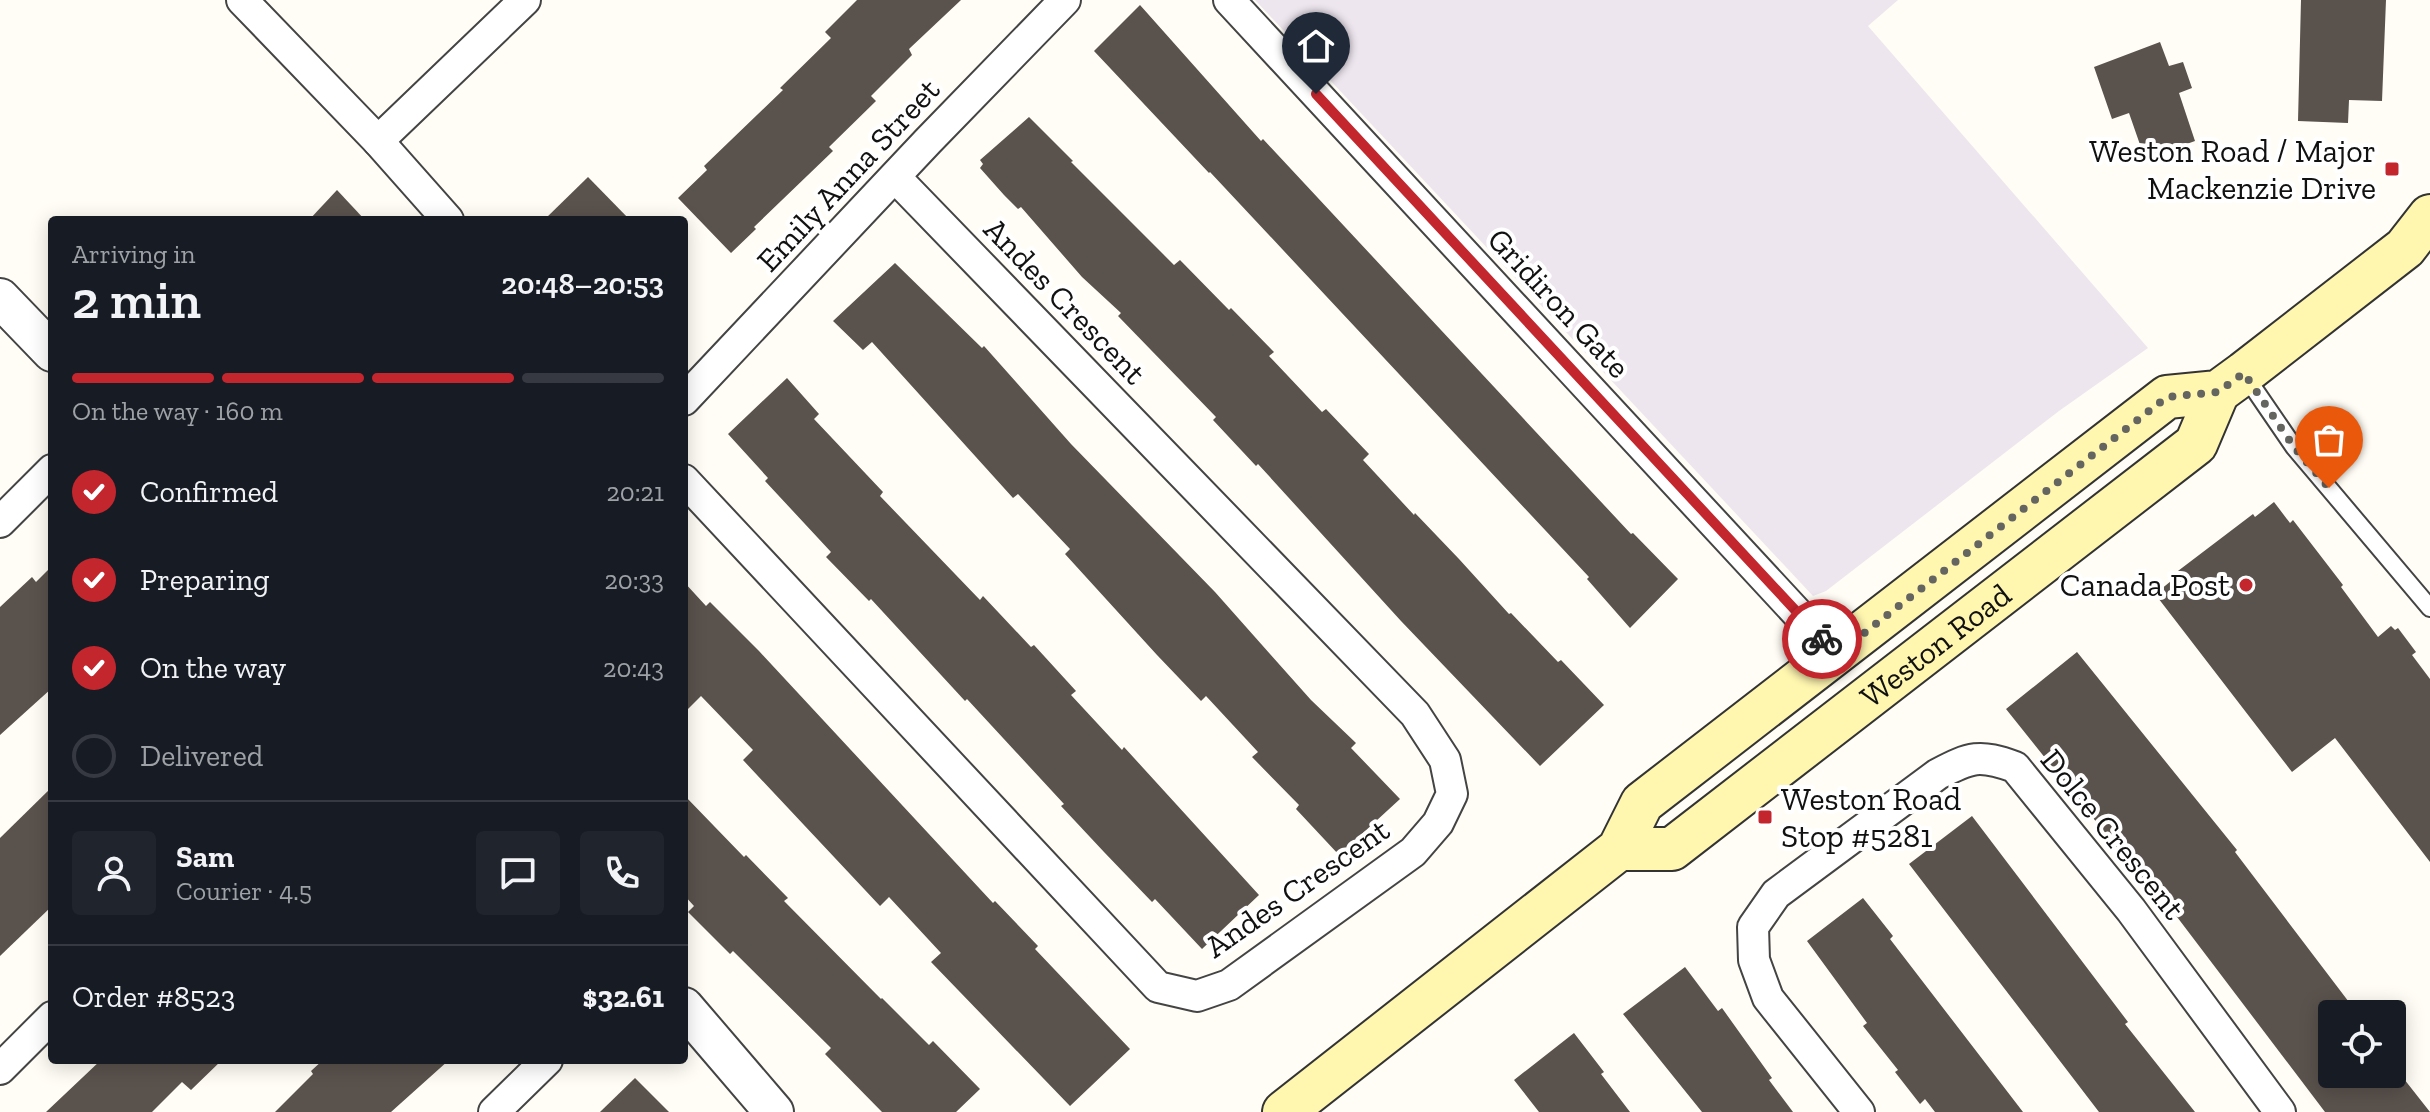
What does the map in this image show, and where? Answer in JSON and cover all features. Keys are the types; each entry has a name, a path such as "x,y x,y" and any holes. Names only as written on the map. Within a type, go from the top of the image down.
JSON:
{"main road":[{"name":"Weston Road","path":"1619,849 1672,849 2196,444 2231,382 2422,234"},
{"name":"Weston Road","path":"1284,1112 1619,849 1642,803 2167,397 2231,382"}],"street":[{"path":"242,0 378,141 444,216"},
{"path":"378,141 525,0"},
{"name":"Emily Anna Street","path":"688,396 1065,0"},
{"name":"Gridiron Gate","path":"1229,0 1836,655"},
{"name":"Andes Crescent","path":"688,484 1158,987 1197,996 1229,985 1413,852 1438,823 1452,794 1445,760 1415,714 895,177"},
{"path":"0,298 48,348"},
{"path":"0,522 48,474"},
{"name":"Dolce Crescent","path":"1859,1112 1768,998 1754,960 1753,927 1776,894 1938,774 1960,762 1986,757 2015,767 2025,779 2131,910 2280,1112"},
{"path":"688,1012 774,1112"},
{"path":"0,1069 48,1021"},
{"path":"494,1112 543,1064"}],"lane":[{"path":"2231,382 2294,447 2430,608"}],"shaded area":[{"path":"1255,0 1898,0 1868,26 2148,348 2059,411 1826,591 1813,596"}],"building":[{"path":"857,0 961,0 909,49 912,55 871,96 876,101 829,147 833,151 731,253 678,198 707,170 704,166 783,90 780,88 831,38 825,32"},
{"path":"2301,0 2386,0 2382,101 2349,100 2348,123 2298,121"},
{"path":"1140,5 1261,141 1263,139 1631,534 1678,579 1630,628 1587,579 1589,577 1094,51"},
{"path":"2160,42 2169,66 2183,62 2192,88 2179,93 2195,141 2145,159 2129,113 2112,119 2094,67"},
{"path":"1029,117 1174,265 1180,260 1229,310 1231,308 1274,352 1269,356 1322,412 1326,409 1369,454 1363,460 1414,515 1509,614 1558,662 1561,660 1604,705 1540,766 1401,621 1258,464 1256,466 1213,420 1216,417 1118,316 1121,313 1082,277 1021,207 1018,209 980,168 983,164 980,160"},
{"path":"588,177 626,216 548,216"},
{"path":"337,190 361,216 313,216"},
{"path":"895,263 982,348 984,346 1071,444 1215,592 1311,700 1356,743 1351,748 1400,799 1339,855 1296,809 1299,805 1252,757 1258,752 1206,696 1201,701 1157,655 1065,554 1070,549 1018,494 1013,498 872,342 863,350 833,321"},
{"path":"787,378 819,414 814,419 883,492 880,496 980,600 983,596 1031,647 1034,645 1076,691 1071,695 1122,750 1124,747 1259,895 1202,949 1155,899 1152,902 1104,852 967,699 965,701 871,599 869,601 826,557 831,552 765,481 768,478 728,434"},
{"path":"2274,502 2290,523 2293,520 2378,637 2391,626 2395,630 2398,628 2416,652 2412,655 2430,679 2430,862 2335,738 2292,772 2155,594 2176,577 2174,574 2253,514 2255,517"},
{"path":"48,570 48,692 0,735 0,607 32,577 36,582"},
{"path":"688,586 706,606 710,602 759,651 993,903 995,901 1038,946 1035,949 1130,1049 1070,1106 931,962 941,953 889,897 880,906 743,760 753,750 701,696 688,709"},
{"path":"2077,652 2237,850 2235,852 2347,1000 2318,1000 2318,1088 2406,1088 2406,1082 2430,1112 2325,1112 2168,905 2165,908 2006,709"},
{"path":"48,791 48,910 0,956 0,838"},
{"path":"688,799 788,898 784,901 881,999 929,1045 933,1041 980,1089 956,1112 882,1112 825,1054 831,1048 733,951 730,954 688,912 694,906 688,899"},
{"path":"1972,816 2128,1022 2125,1024 2195,1112 2099,1112 1909,864"},
{"path":"1863,898 1893,936 1890,939 2023,1112 1935,1112 1925,1099 1920,1104 1895,1072 1898,1070 1863,1026 1867,1023 1807,941"},
{"path":"1685,967 1718,1011 1722,1008 1793,1112 1702,1112 1623,1014"},
{"path":"1574,1033 1630,1112 1539,1112 1514,1080"},
{"path":"97,1064 218,1064 191,1090 182,1082 152,1112 46,1112"},
{"path":"319,1064 445,1064 391,1112 275,1112 313,1074 311,1071"},
{"path":"635,1078 669,1112 600,1112"}],"way so far":[{"path":"1822,639 1836,655 2167,397 2218,392 2244,373 2294,447 2329,488"}],"place":[{"name":"Weston Road / Major Mackenzie Drive","path":"2392,169"},
{"name":"Canada Post","path":"2246,585"},
{"name":"Weston Road Stop #5281","path":"1765,817"}],"route":[{"path":"1316,94 1822,639"}]}
